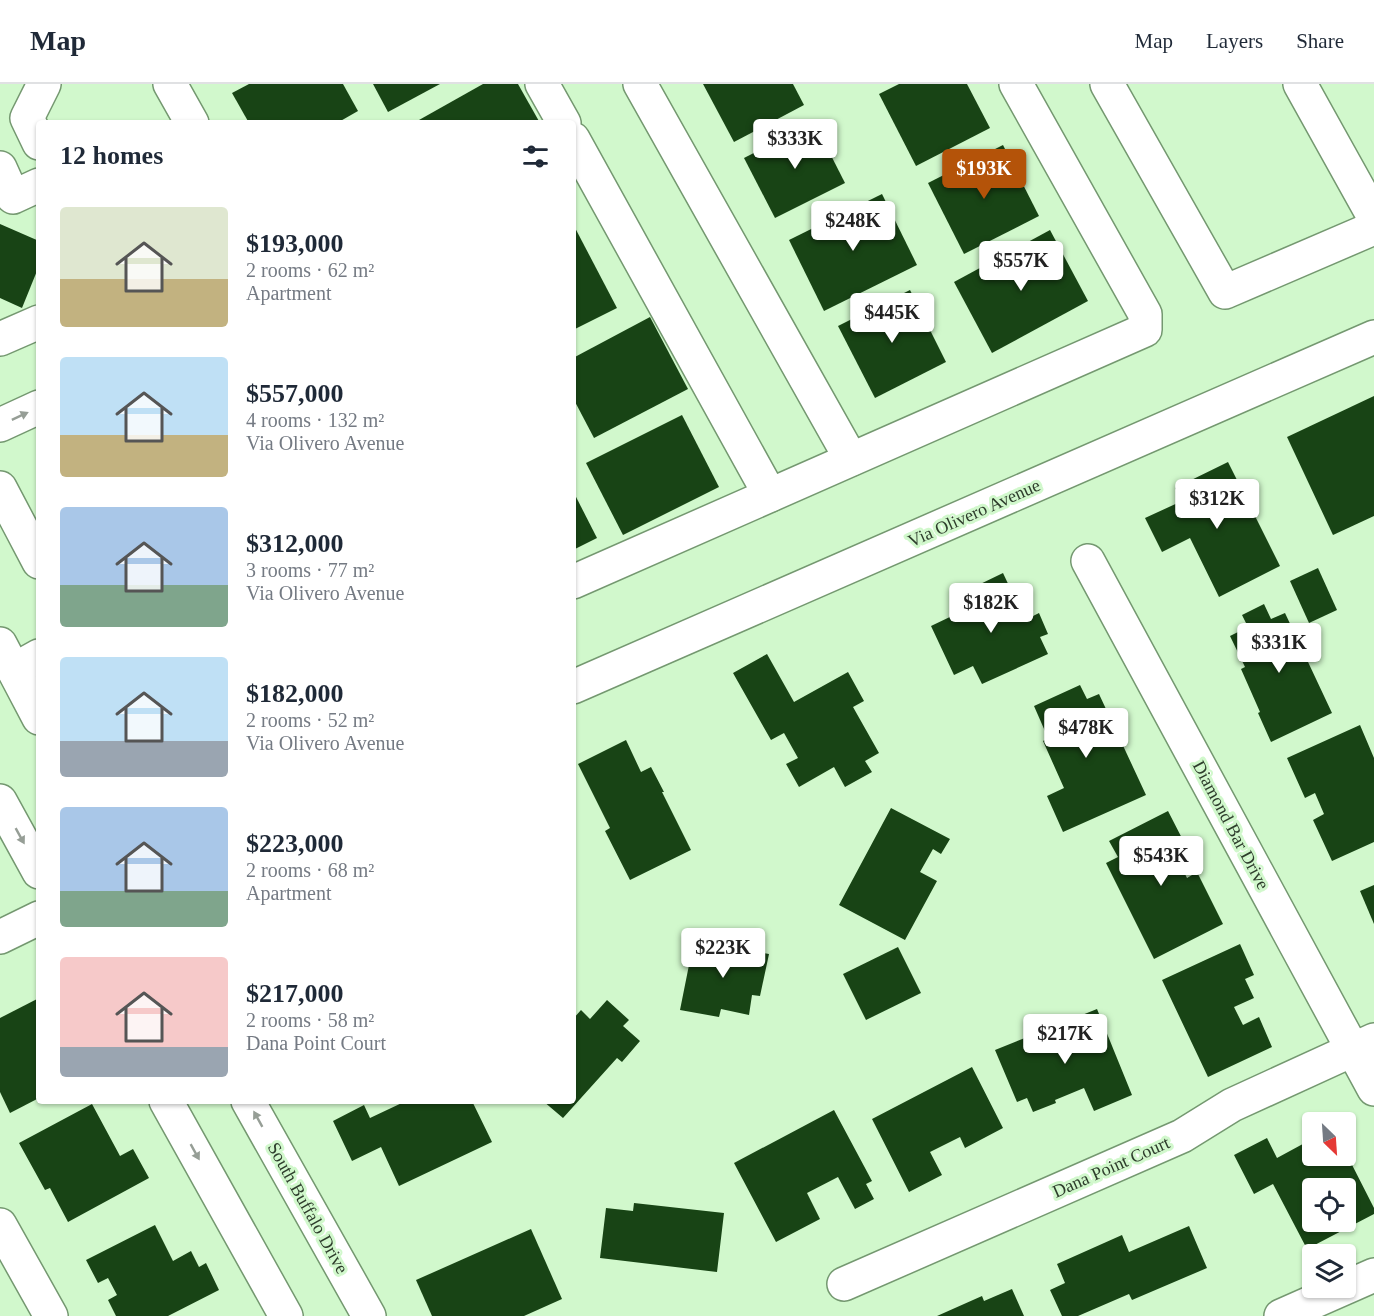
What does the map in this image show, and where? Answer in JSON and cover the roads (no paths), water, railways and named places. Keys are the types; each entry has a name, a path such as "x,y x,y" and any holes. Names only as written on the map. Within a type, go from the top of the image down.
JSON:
{"street":[{"path":"36,137 27,118 44,84"},
{"path":"170,84 190,120"},
{"path":"542,84 562,120"},
{"path":"640,84 851,459"},
{"path":"576,581 1145,330 1145,315 1016,84"},
{"path":"1107,84 1225,292 1374,228"},
{"path":"1309,87 1374,217"},
{"path":"576,144 770,495"},
{"path":"0,339 36,323"},
{"name":"Via Olivero Avenue","path":"576,686 1374,337"},
{"path":"0,425 36,408"},
{"path":"0,488 36,556"},
{"name":"Diamond Bar Drive","path":"1088,561 1363,1045 1374,1089"},
{"path":"13,661 36,711"},
{"path":"0,801 36,867"},
{"path":"0,937 36,919"},
{"name":"Dana Point Court","path":"844,1284 1182,1136 1232,1105 1363,1045"},
{"path":"168,1104 286,1316"},
{"name":"South Buffalo Drive","path":"250,1104 369,1316"},
{"path":"0,1225 51,1316"},
{"path":"1281,1316 1374,1275"}]}
